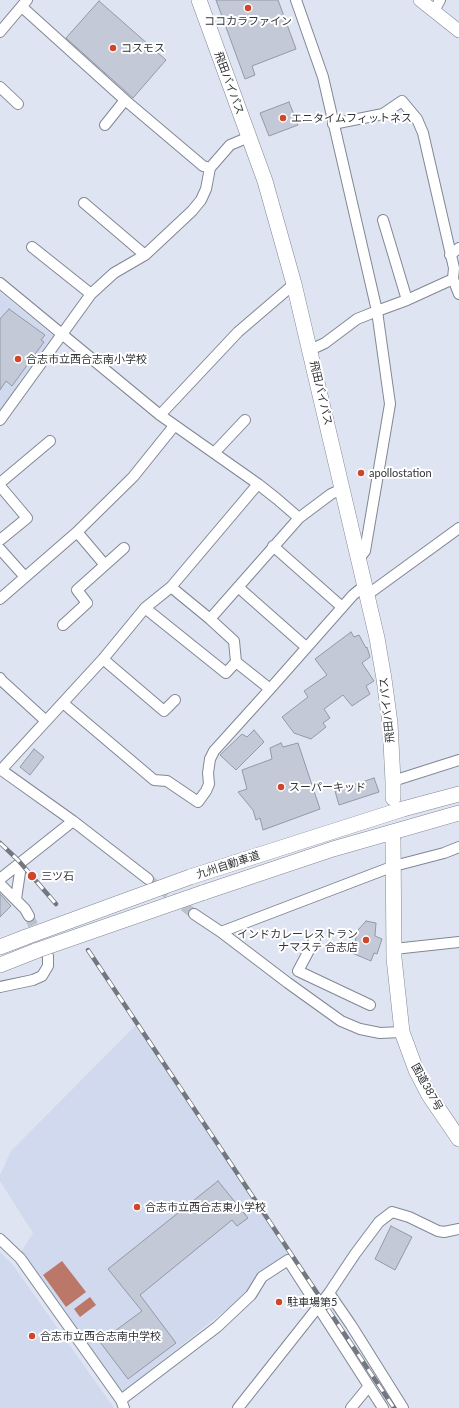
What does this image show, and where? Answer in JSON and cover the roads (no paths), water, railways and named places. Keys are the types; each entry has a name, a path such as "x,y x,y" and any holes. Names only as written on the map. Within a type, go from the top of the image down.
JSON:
{"highway":[{"name":"飛田バイパス","path":"199,0 265,181 294,284 377,638 390,723 393,798"},
{"name":"九州自動車道","path":"0,947 190,877 403,809 459,794"},
{"name":"九州自動車道","path":"0,965 43,953 202,893 333,849 459,813"},
{"path":"393,840 394,949 402,1032"},
{"name":"国道387号","path":"402,1032 416,1070 429,1095 459,1139"}],"main road":[{"path":"420,0 437,6 459,31"}],"street":[{"path":"296,0 323,77 377,310 390,404 365,551 358,560"},
{"path":"0,32 24,3 125,100 203,166 210,168"},
{"path":"1,91 18,104"},
{"path":"105,125 125,100"},
{"path":"333,124 383,114 402,101 418,119 423,133 454,268 453,279 459,294"},
{"path":"0,420 92,294 114,273 145,255 192,211 201,200 206,189 210,168 230,145 249,137"},
{"path":"84,203 145,255"},
{"path":"383,220 407,300"},
{"path":"32,247 92,294"},
{"path":"450,255 459,248"},
{"path":"310,350 325,343 357,319 377,310 407,300 453,279"},
{"path":"0,283 160,415 258,484 299,518"},
{"path":"160,415 238,332 294,284"},
{"path":"214,454 245,420"},
{"path":"0,599 77,532 133,477 174,426"},
{"path":"0,483 50,441"},
{"path":"148,879 73,821 1,770 103,659 145,608 171,587 258,484"},
{"path":"0,486 27,518 0,540"},
{"path":"210,619 299,518 331,494 342,489"},
{"path":"63,703 154,780 167,781 198,802 206,791 210,759 214,751 249,714 270,688 353,595 366,590 459,528"},
{"path":"77,532 105,565"},
{"path":"273,546 342,607"},
{"path":"63,625 87,603 77,590 124,548"},
{"path":"0,549 25,577"},
{"path":"238,586 306,647"},
{"path":"171,587 234,641 236,662 270,688"},
{"path":"145,608 226,673 236,662"},
{"path":"103,659 164,711 175,700"},
{"path":"0,678 46,721"},
{"path":"393,781 459,760"},
{"path":"29,916 1,880 18,869 73,821"},
{"path":"221,932 394,866 444,853 459,847"},
{"path":"16,899 18,869"},
{"path":"194,914 341,1020 360,1029 380,1033 402,1032"},
{"path":"288,983 298,971 315,939"},
{"path":"394,949 459,942"},
{"path":"0,988 33,980 42,976 48,966 43,953"},
{"path":"298,971 370,1005"},
{"path":"238,1408 317,1306 329,1293 379,1222 392,1212 409,1217 438,1231 444,1232 459,1229"},
{"path":"0,1239 20,1258 123,1404 217,1327 251,1295 262,1277 288,1260 383,1408"},
{"path":"329,1293 403,1408"},
{"path":"351,1408 369,1386"}],"tunnel":[{"path":"148,879 194,914"},
{"path":"29,916 39,938"}],"railway":[{"path":"0,843 18,860 56,904"},
{"path":"88,950 394,1408"}],"place":[{"name":"ココカラファイン","path":"248,8"},
{"name":"コスモス","path":"113,48"},
{"name":"エニタイムフィットネス","path":"283,118"},
{"name":"合志市立西合志南小学校","path":"18,359"},
{"name":"apollostation","path":"361,473"},
{"name":"スーパーキッド","path":"281,787"},
{"name":"三ツ石","path":"32,876"},
{"name":"インドカレーレストラン ナマステ 合志店","path":"366,940"},
{"name":"合志市立西合志東小学校","path":"137,1207"},
{"name":"駐車場第5","path":"279,1302"},
{"name":"合志市立西合志南中学校","path":"32,1336"}]}
